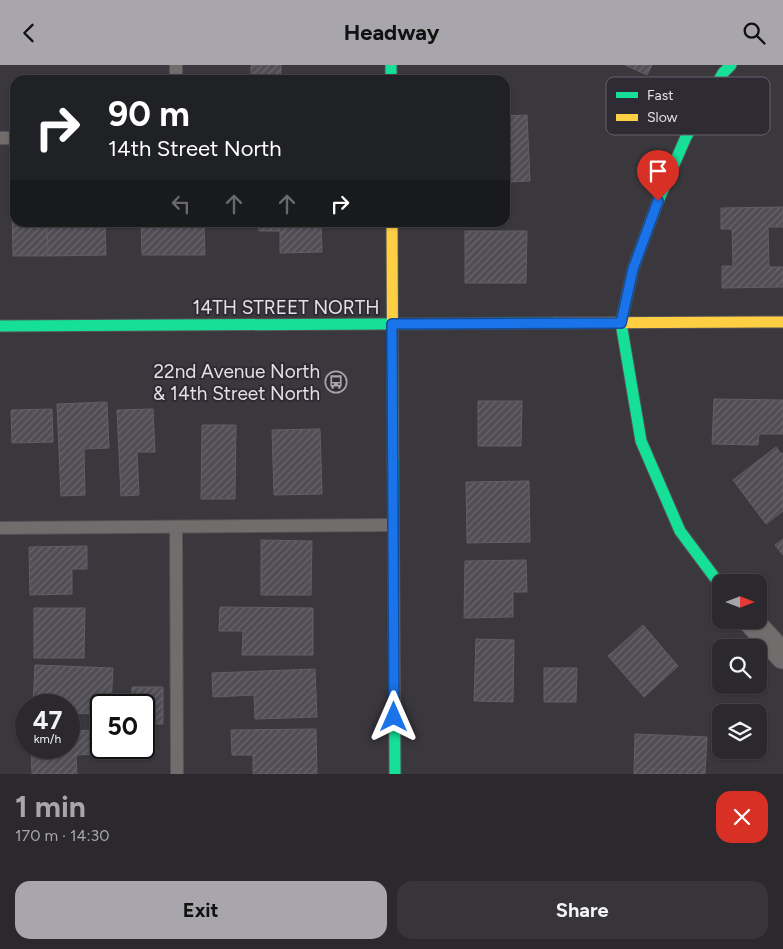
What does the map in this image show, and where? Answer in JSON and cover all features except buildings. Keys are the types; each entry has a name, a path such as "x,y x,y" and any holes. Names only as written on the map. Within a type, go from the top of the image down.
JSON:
{"street":[{"path":"721,77 730,65"},
{"path":"687,135 658,201 633,269 621,323 641,441 680,531 712,574"},
{"path":"392,227 395,774"},
{"name":"14TH STREET NORTH","path":"0,327 783,322"},
{"path":"758,629 783,656"}],"lane":[{"path":"0,528 393,525"},
{"path":"176,527 177,774"}],"traffic: fast":[{"path":"391,65 391,75"},
{"path":"721,77 731,65"},
{"path":"687,135 658,201 633,269 621,323 641,441 680,531 712,574"},
{"path":"0,326 555,323"},
{"path":"393,459 395,774"}],"traffic: slow":[{"path":"392,227 393,459"},
{"path":"555,323 783,322"}],"place":[{"name":"22nd Avenue North & 14th Street North","path":"336,382"}],"route":[{"path":"394,717 392,324 621,323 633,269 658,201"}]}
